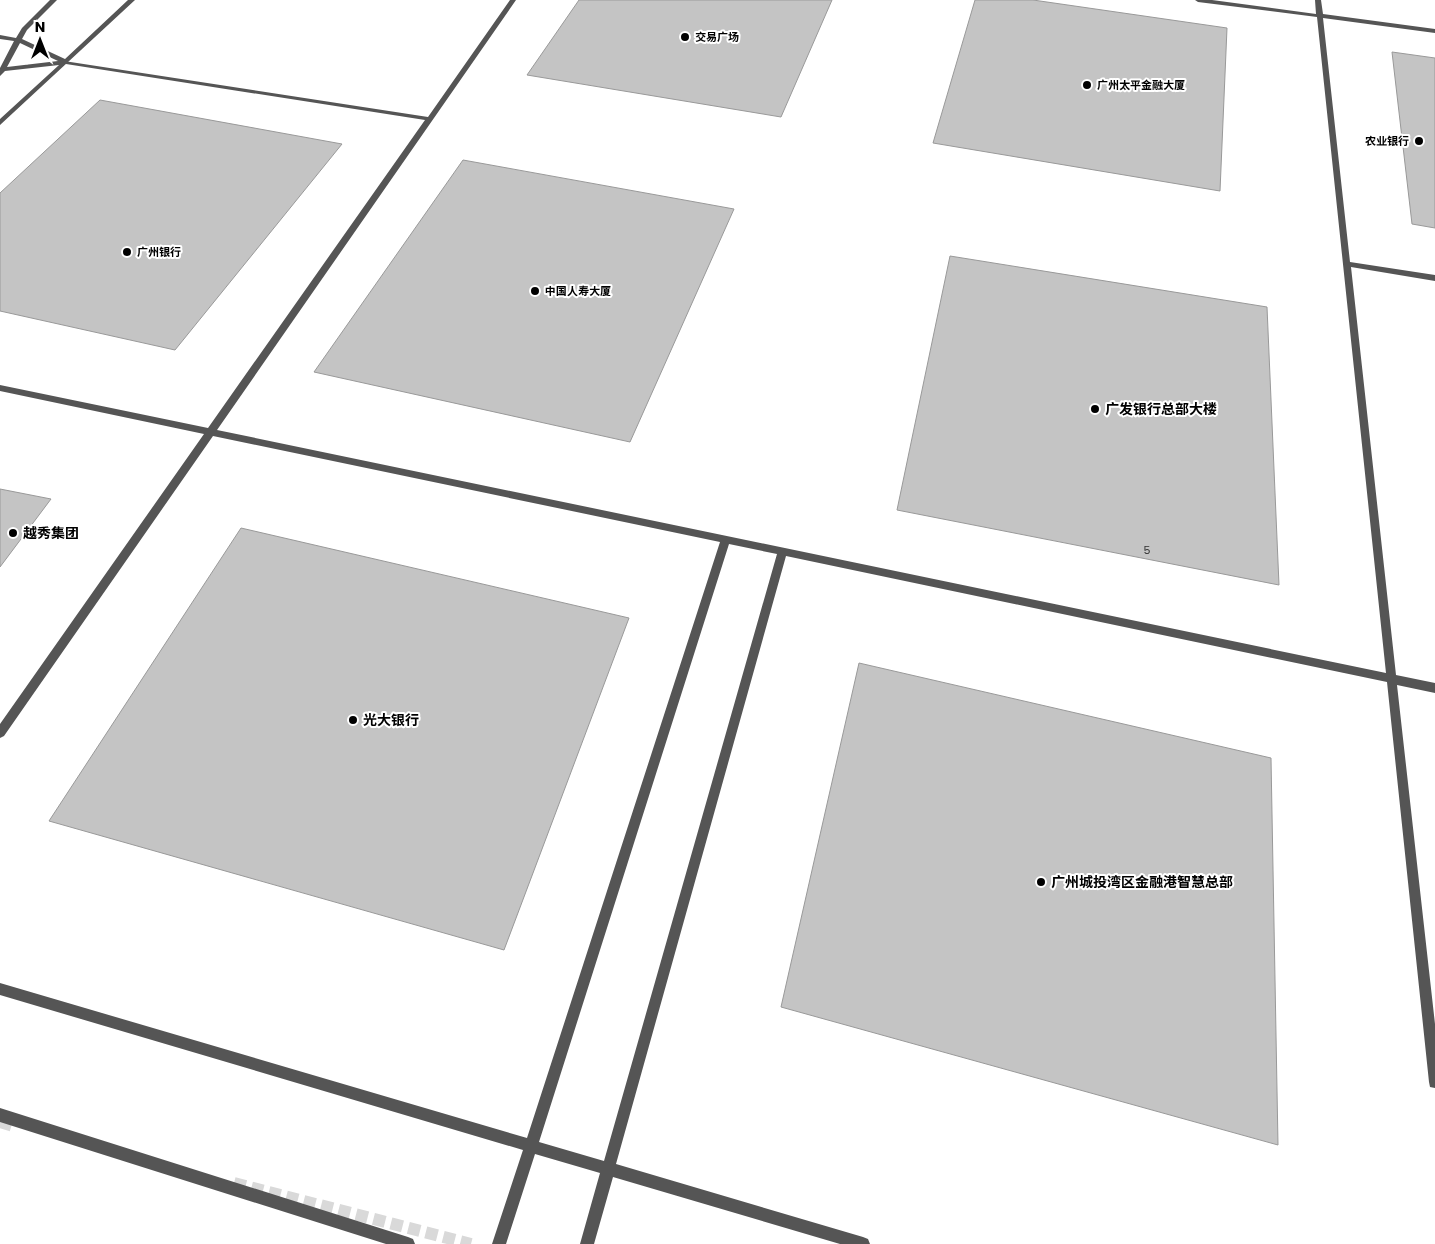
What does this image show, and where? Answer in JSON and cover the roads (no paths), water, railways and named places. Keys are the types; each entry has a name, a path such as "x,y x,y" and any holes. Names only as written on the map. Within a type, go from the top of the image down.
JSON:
{"street":[{"path":"1,71 28,23 54,0"},
{"path":"0,123 132,0"},
{"path":"0,733 513,0"},
{"path":"1198,0 1435,31"},
{"path":"1318,0 1435,1082"},
{"path":"0,37 18,40 66,62 430,119"},
{"path":"1,71 66,62"},
{"path":"1346,264 1435,278"},
{"path":"0,388 1435,688"},
{"path":"500,1244 726,541"},
{"path":"587,1244 782,552"},
{"path":"0,989 863,1244"},
{"path":"0,1115 408,1244"}],"tunnel":[{"path":"0,1122 17,1127"},
{"path":"234,1183 471,1244"}],"place":[{"name":"交易广场","path":"685,37"},
{"name":"广州太平金融大厦","path":"1087,85"},
{"name":"农业银行","path":"1419,141"},
{"name":"广州银行","path":"127,252"},
{"name":"中国人寿大厦","path":"535,291"},
{"name":"广发银行总部大楼","path":"1095,409"},
{"name":"越秀集团","path":"13,533"},
{"name":"光大银行","path":"353,720"},
{"name":"广州城投湾区金融港智慧总部","path":"1041,882"}]}
